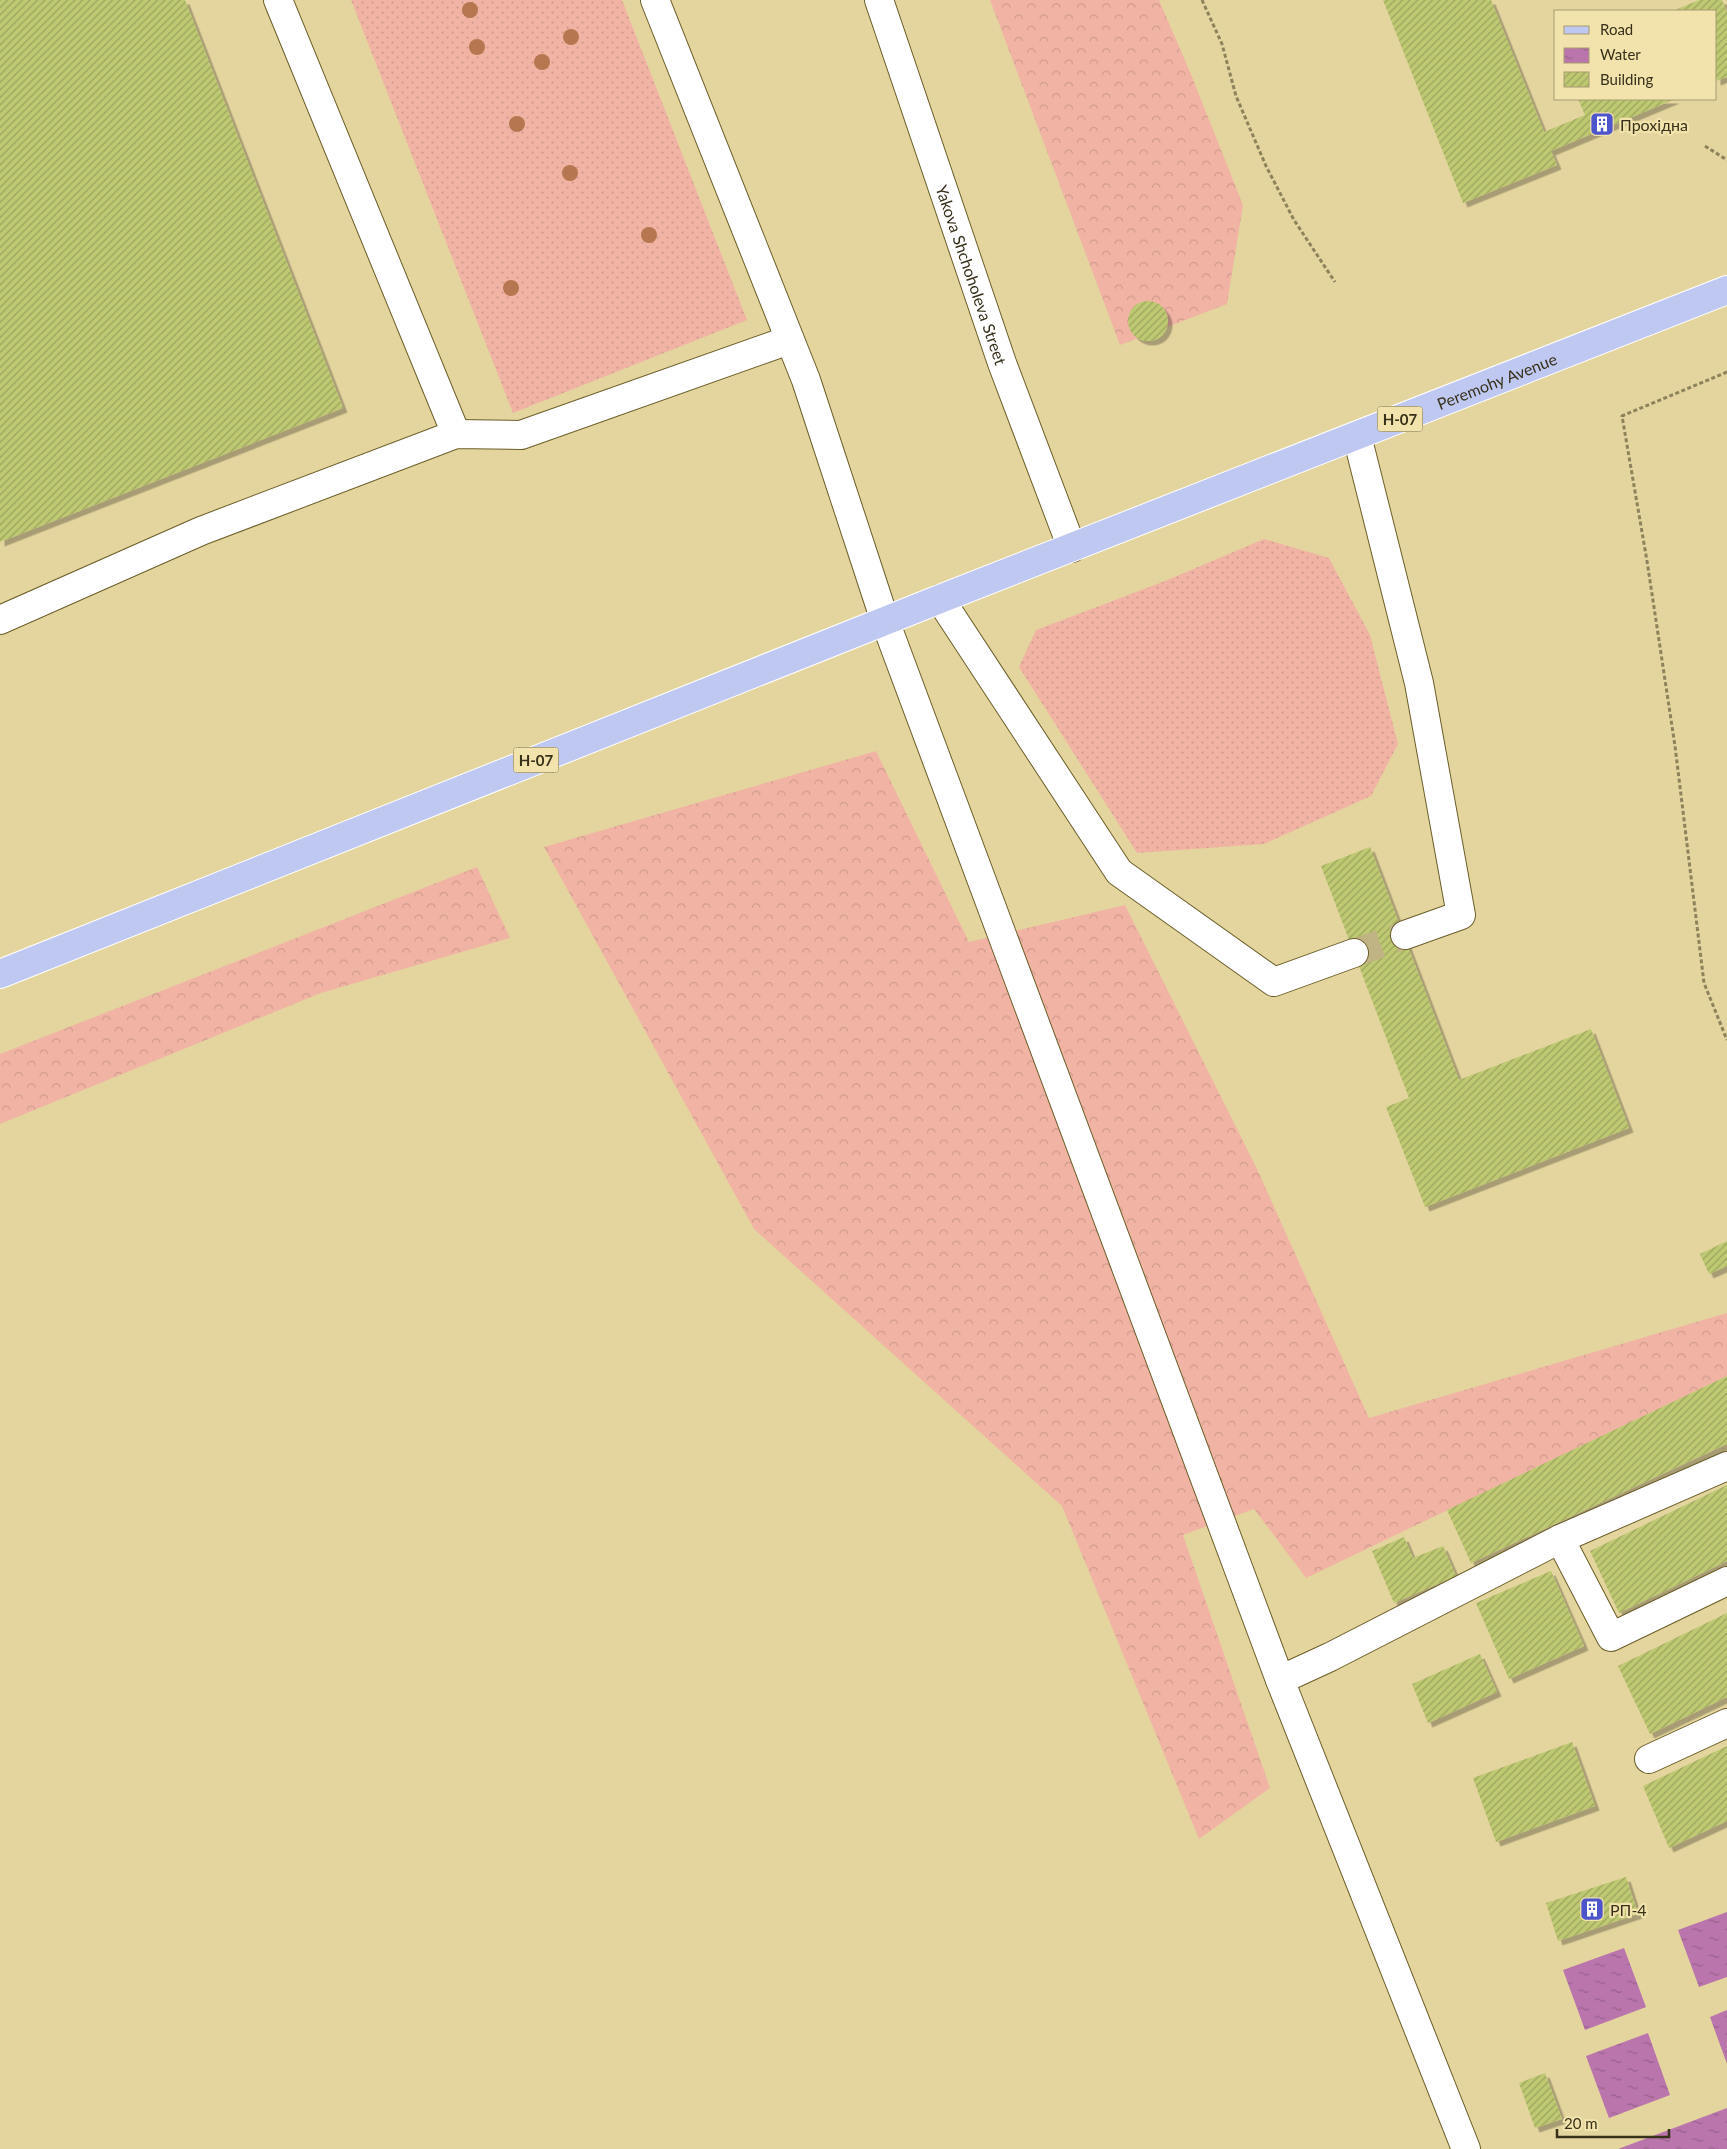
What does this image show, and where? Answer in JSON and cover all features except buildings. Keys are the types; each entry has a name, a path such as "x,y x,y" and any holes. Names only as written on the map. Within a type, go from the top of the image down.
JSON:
{"main road":[{"name":"Peremohy Avenue","path":"1072,548 1727,290"},
{"name":"Н-07","path":"0,974 1072,548"}],"street":[{"path":"278,0 456,434"},
{"path":"655,0 806,380 885,621 1280,1680 1466,2149"},
{"name":"Yakova Shchoholeva Street","path":"879,0 1002,363 1072,548"},
{"path":"0,620 201,532 456,434 521,435 789,340"},
{"path":"1357,436 1418,683 1461,915 1404,936"},
{"path":"940,599 1119,872 1274,982 1354,953"},
{"path":"1280,1680 1330,1657 1560,1539 1727,1466"},
{"path":"1560,1539 1611,1637 1727,1581"},
{"path":"1649,1759 1727,1723"}],"path":[{"path":"1202,0 1222,44 1236,96 1266,166 1294,220 1335,282"},
{"path":"1704,146 1727,160"},
{"path":"1727,372 1622,416 1674,736 1704,983 1727,1040"}],"green space":[{"path":"351,0 622,0 747,320 513,413"},
{"path":"990,0 1159,0 1243,205 1227,304 1120,345"},
{"path":"1264,539 1329,558 1370,635 1398,744 1371,796 1264,844 1137,853 1019,667 1036,630 1165,581"},
{"path":"876,751 969,942 1125,905 1257,1169 1369,1418 1727,1313 1727,1376 1306,1578 1254,1509 1183,1535 1270,1788 1199,1839 1062,1506 754,1229 544,847"},
{"path":"477,867 510,938 321,993 0,1124 0,1054"}],"water":[{"path":"1727,1912 1727,1977 1699,1987 1678,1930"},
{"path":"1624,1948 1646,2007 1585,2030 1563,1970"},
{"path":"1727,2010 1727,2064 1710,2017"},
{"path":"1648,2033 1670,2095 1609,2118 1586,2056"},
{"path":"1727,2108 1727,2149 1618,2149"}],"tunnel":[{"path":"1354,953 1405,935"}],"place":[{"name":"Прохідна","path":"1602,124"},
{"name":"РП-4","path":"1592,1909"}]}
